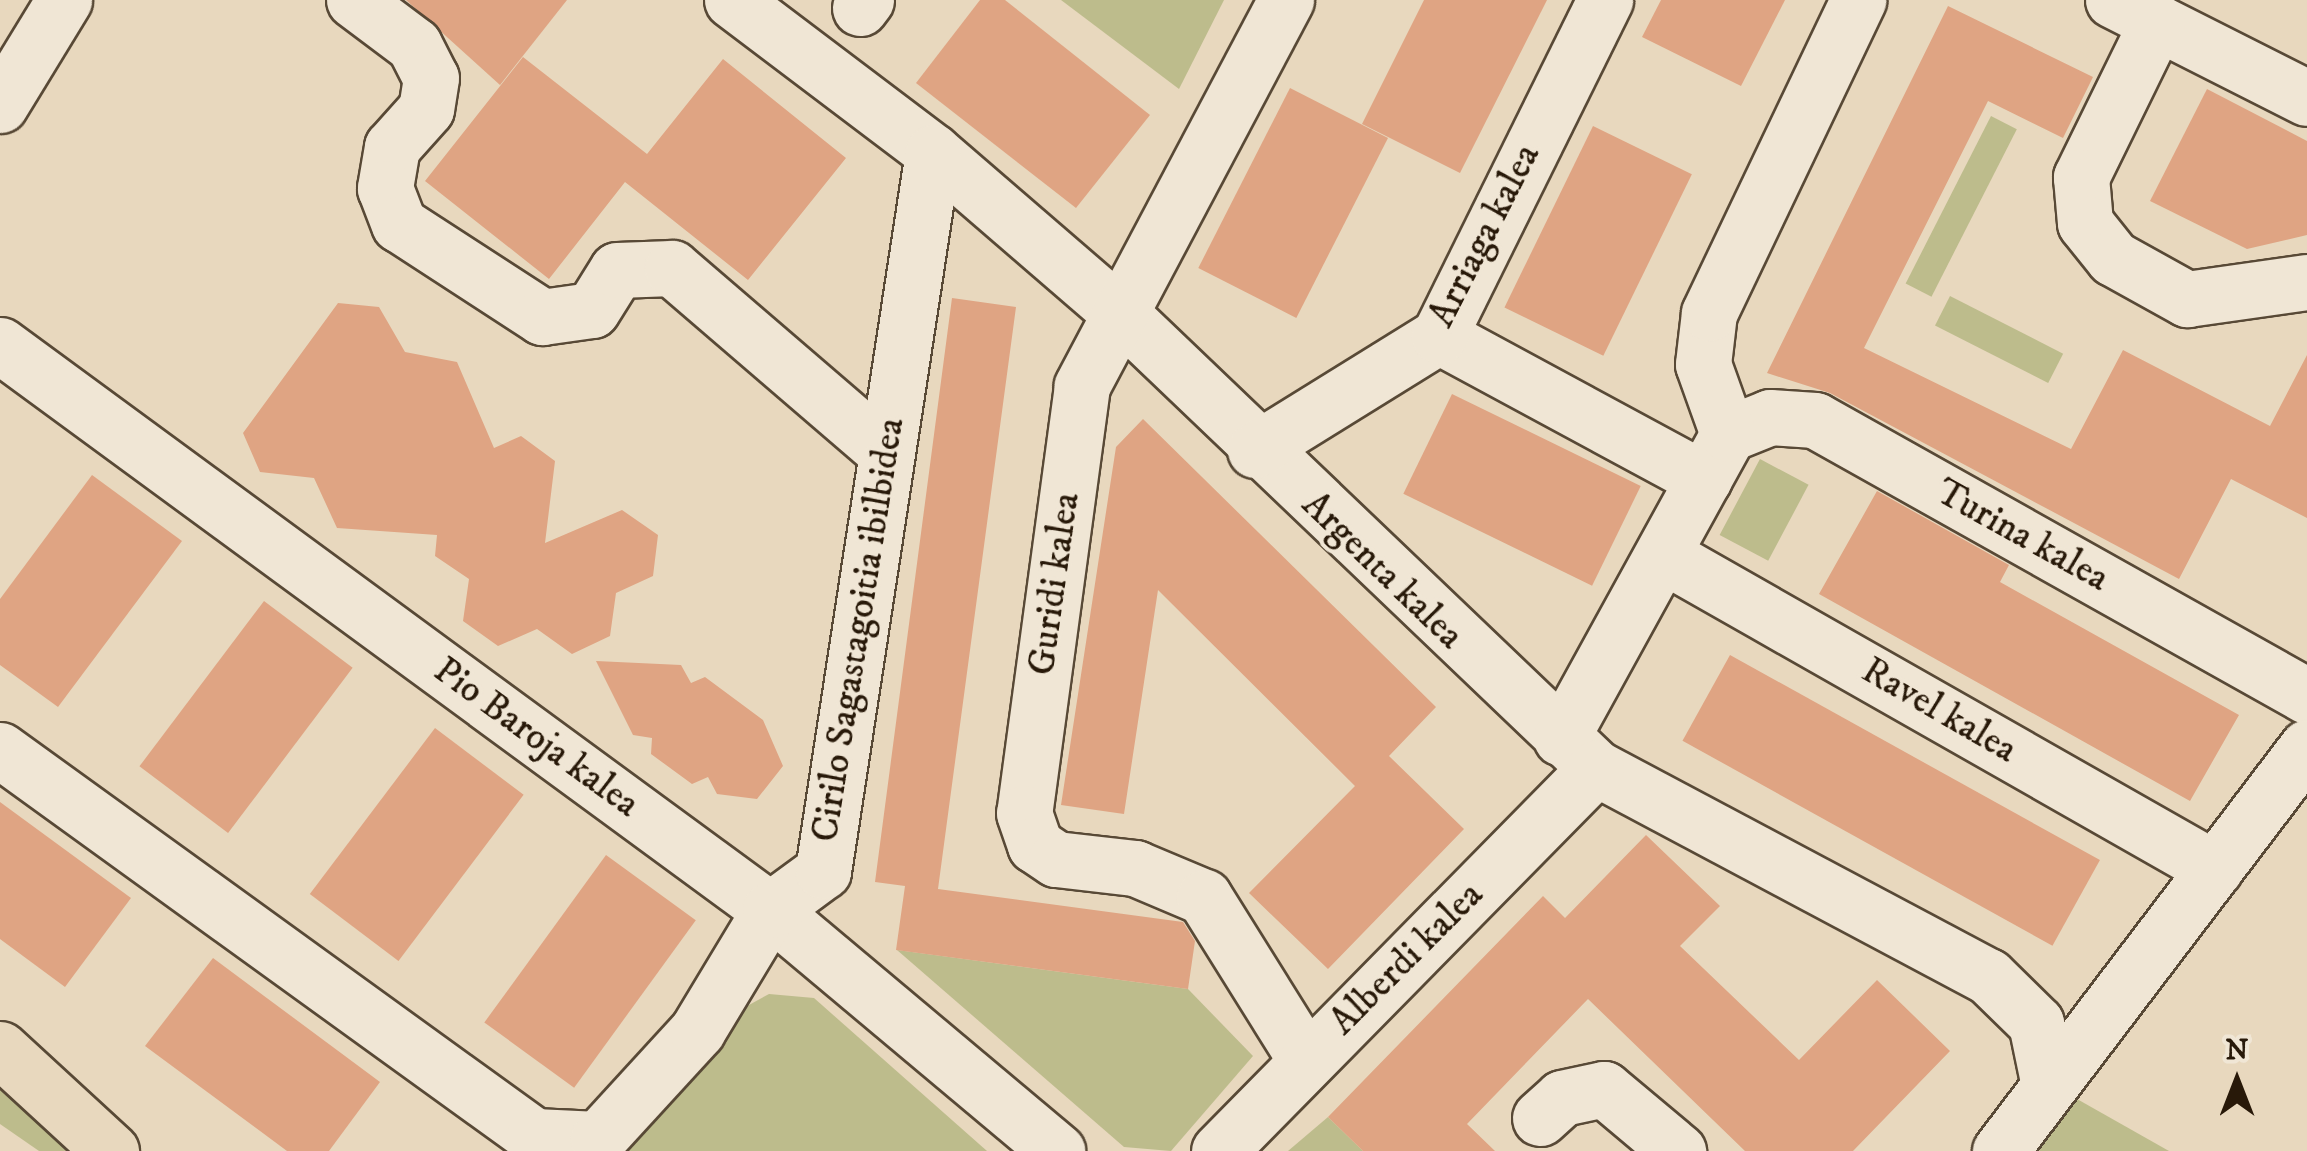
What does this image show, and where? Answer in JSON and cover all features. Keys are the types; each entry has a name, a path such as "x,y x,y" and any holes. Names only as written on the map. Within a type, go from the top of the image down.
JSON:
{"main road":[{"path":"0,1049 111,1151"}],"street":[{"path":"0,106 64,0"},
{"path":"354,0 414,45 431,78 426,109 392,148 384,188 399,224 542,317 592,310 617,270 672,268 886,452"},
{"name":"Argenta kalea","path":"732,0 933,152 1052,259 1123,316 1255,450 1579,752 1988,976 2036,1023 2049,1086"},
{"name":"Guridi kalea","path":"1286,0 1153,246 1123,316 1082,386 1024,814 1035,846 1056,860 1135,868 1204,897 1306,1060"},
{"name":"Arriaga kalea","path":"1255,450 1438,336 1605,0"},
{"path":"1716,456 1703,364 1708,314 1858,0"},
{"path":"2307,98 2136,11 2082,176 2085,224 2113,258 2187,300 2307,282"},
{"name":"Cirilo Sagastagoitia ibilbidea","path":"0,750 534,1136 565,1144 620,1124 697,1031 770,910 823,871 933,152"},
{"path":"1052,259 1095,266 1153,246"},
{"path":"1438,336 1716,456"},
{"name":"Pio Baroja kalea","path":"0,345 770,910 1057,1151"},
{"name":"Turina kalea","path":"1716,456 1770,417 1815,420 2307,696"},
{"name":"Alberdi kalea","path":"1219,1151 1306,1060 1579,752 1663,554 1716,456"},
{"name":"Ravel kalea","path":"1663,554 2215,869"},
{"path":"2000,1151 2307,746"},
{"path":"1540,1118 1562,1098 1604,1089 1678,1151"}],"shaded area":[{"path":"1061,0 1224,0 1179,89"},
{"path":"1991,116 2017,129 1931,297 1906,284"},
{"path":"1950,296 2063,354 2048,383 1935,325"},
{"path":"1760,459 1809,485 1768,561 1720,535"},
{"path":"897,950 1188,989 1253,1056 1171,1151 1124,1147"},
{"path":"769,994 814,998 987,1151 616,1151 738,1011"},
{"path":"0,1069 85,1151 39,1151 0,1124"},
{"path":"2077,1099 2169,1151 2032,1151"},
{"path":"1328,1117 1363,1151 1288,1151"}],"building":[{"path":"406,0 567,0 500,85"},
{"path":"980,0 1005,0 1150,115 1076,208 916,83"},
{"path":"1424,0 1547,0 1460,173 1362,124"},
{"path":"1661,0 1785,0 1741,86 1642,37"},
{"path":"1948,6 2093,77 2063,138 1988,101 1864,348 2071,449 2123,350 2270,426 2307,355 2307,518 2231,479 2179,579 1830,393 1767,373"},
{"path":"523,57 647,154 723,59 846,158 748,280 625,182 549,279 425,181"},
{"path":"1290,88 1388,138 1296,318 1198,268"},
{"path":"2207,89 2307,141 2307,235 2247,249 2150,201"},
{"path":"1593,126 1692,174 1603,356 1504,308"},
{"path":"952,298 1016,307 938,889 1183,922 1195,941 1188,989 896,950 905,886 875,882"},
{"path":"338,303 379,307 405,352 457,362 494,448 521,436 555,461 545,543 622,510 658,535 653,576 616,593 610,636 572,654 537,629 498,646 463,621 469,579 435,556 437,535 337,528 314,478 260,472 243,433"},
{"path":"1452,394 1641,486 1592,586 1403,494"},
{"path":"1143,419 1436,707 1389,756 1464,829 1328,969 1249,893 1355,786 1158,590 1124,814 1061,805 1116,447"},
{"path":"92,475 182,541 58,707 0,665 0,599"},
{"path":"1877,491 2009,565 2000,582 2239,715 2190,801 1819,594"},
{"path":"264,601 353,668 228,833 139,766"},
{"path":"1730,655 2100,860 2052,946 1682,741"},
{"path":"596,661 681,665 691,683 705,677 763,720 783,766 757,799 717,794 708,777 692,784 651,754 652,738 633,735"},
{"path":"435,728 524,795 398,961 310,894"},
{"path":"0,802 131,898 65,987 0,939"},
{"path":"1646,835 1720,906 1680,946 1799,1060 1877,980 1950,1051 1853,1151 1745,1151 1588,999 1467,1124 1495,1151 1363,1151 1328,1117 1543,896 1565,918"},
{"path":"606,855 696,920 574,1088 484,1022"},
{"path":"213,958 380,1082 329,1151 287,1151 145,1046"}]}
